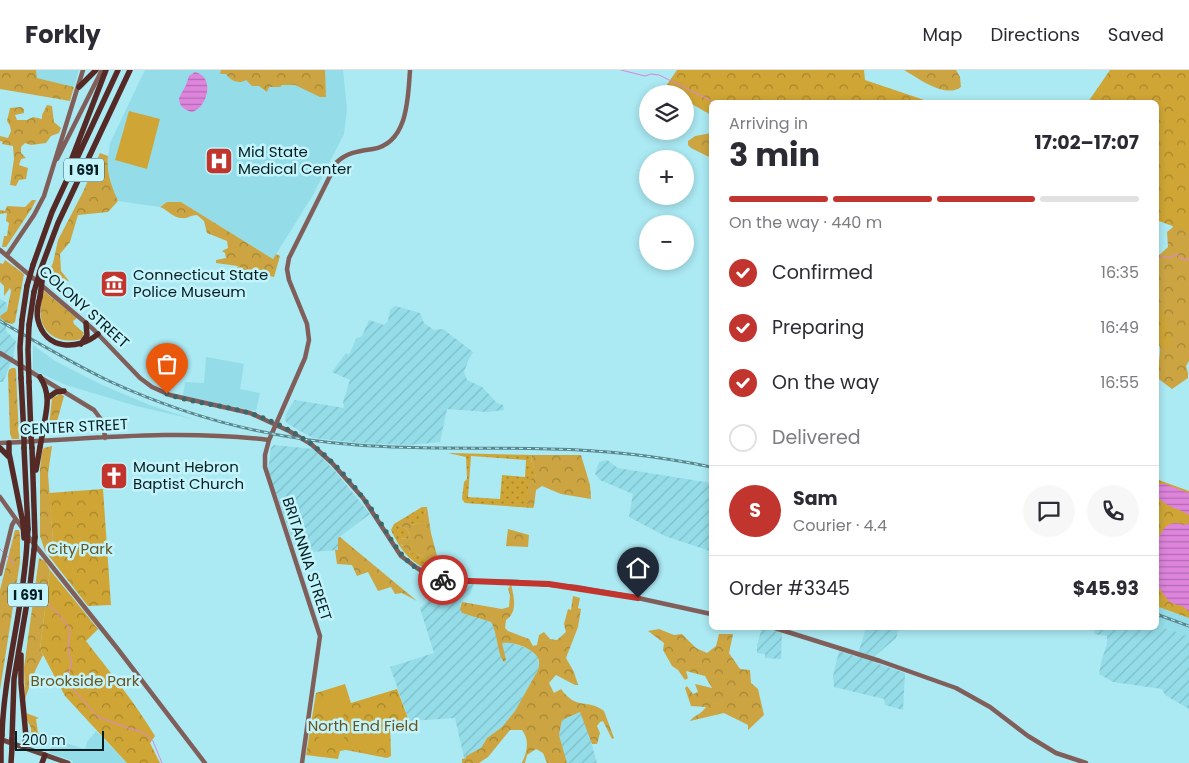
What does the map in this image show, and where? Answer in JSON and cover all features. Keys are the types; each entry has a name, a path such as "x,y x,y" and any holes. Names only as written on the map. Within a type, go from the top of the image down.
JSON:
{"highway":[{"path":"79,87 96,70"},
{"path":"62,191 62,183 106,70"},
{"name":"I 691","path":"1,763 5,690 26,558 28,529 21,378 22,320 27,286 44,230 118,70"},
{"name":"I 691","path":"11,763 14,682 35,537 28,357 29,325 51,240 130,70"},
{"path":"37,294 37,318 40,327 54,342 70,346 81,344 98,334"},
{"path":"81,344 87,334 86,323"},
{"path":"34,485 49,397 40,377"},
{"path":"49,397 55,392 64,392"},
{"path":"8,443 26,540"},
{"path":"0,448 10,458"},
{"path":"21,639 21,683 26,739 24,748"},
{"path":"42,763 45,755"}],"main road":[{"path":"56,160 83,70"},
{"path":"7,255 39,206 56,160 102,70"},
{"name":"BRITANNIA STREET","path":"302,763 320,636 266,472 265,461 269,440 305,358 309,340 307,324 289,280 287,269 289,258 337,162 350,153 382,147 398,133 407,105 410,70"},
{"name":"COLONY STREET","path":"0,250 86,323 140,378 157,390 174,396 244,411 297,435 315,448 332,463 363,498 402,556 429,576 454,581 517,582 576,587 709,614"},
{"path":"0,354 98,414 104,424 105,438"},
{"name":"CENTER STREET","path":"0,444 187,434 237,436 269,440"},
{"path":"0,498 15,520 123,655 205,763"},
{"path":"0,574 12,525 15,520"},
{"path":"781,630 875,659 956,688 990,707 1028,736 1056,753 1086,763"},
{"path":"1,744 24,748 68,763"}],"shaded area":[{"path":"36,70 79,70 74,87 37,78"},
{"name":"Mid State Medical Center","path":"145,70 343,70 347,109 344,134 313,195 273,259 181,202 161,205 160,207 118,201 112,189 107,165 110,143"},
{"path":"195,72 202,75 206,80 207,92 202,105 192,112 182,107 179,98 189,76"},
{"path":"0,299 7,303 6,331 16,341 13,358 3,382 0,382"},
{"path":"395,306 420,313 424,323 434,330 443,329 473,352 464,372 467,380 482,387 497,403 503,405 504,410 487,412 447,409 440,442 410,445 358,443 313,438 288,424 285,420 286,413 295,400 344,408 343,402 350,380 332,372 346,353 349,355 356,339 362,336 369,320 384,325 388,321 390,310"},
{"path":"33,345 55,361 102,385 150,405 192,419 136,406 66,385 33,370"},
{"path":"206,357 244,364 240,389 260,393 256,411 183,396 185,382 204,383"},
{"path":"274,445 313,449 335,471 370,514 338,538 338,550 297,553 268,470 271,448"},
{"path":"607,460 618,468 709,483 709,551 665,536 629,517 633,494 600,480 595,474 599,462"},
{"path":"1159,484 1165,484 1189,493 1189,515 1161,500 1159,497"},
{"path":"1189,523 1189,612 1184,607 1169,601 1159,586 1159,539 1161,533 1170,524 1185,525"},
{"path":"438,584 474,584 470,594 463,599 460,605 462,613 491,622 502,642 527,648 537,655 539,663 538,670 515,711 502,727 487,738 481,748 466,758 464,758 455,718 409,721 390,667 434,653 420,608 433,596"},
{"path":"1159,607 1189,618 1189,636 1159,626"},
{"path":"1159,626 1189,636 1189,709 1165,695 1162,689 1113,682 1099,674 1107,644 1107,636 1094,634 1095,630 1159,630"},
{"path":"761,630 782,632 781,659 765,658 765,654 757,653 757,645"},
{"path":"865,630 898,630 896,638 875,656 873,662 905,673 903,710 885,705 884,699 834,687 833,676 839,651 857,657"},
{"path":"580,712 586,724 597,763 567,763 565,759 559,735 562,720"},
{"path":"96,731 127,763 73,763 73,761 49,753 53,739 85,749 87,742"}],"green space":[{"path":"0,70 36,70 37,78 74,87 70,101 0,89"},
{"path":"221,70 325,70 326,97 320,97 295,85 269,87 267,92 259,86 252,86 246,80 235,81 226,74 220,74"},
{"path":"677,70 864,70 865,80 924,100 709,100 709,114 694,105 694,85 667,85"},
{"path":"904,70 956,70 960,77 961,87 947,91 940,89"},
{"path":"1110,70 1189,70 1189,232 1159,221 1159,100 1089,100"},
{"path":"1189,89 1189,361 1186,366 1188,378 1172,389 1159,379 1159,255 1168,247 1167,232 1173,227 1159,124 1159,100 1114,100"},
{"path":"47,105 52,106 54,122 61,128 59,133 51,136 46,143 31,145 25,143 21,147 21,153 26,158 21,159 19,165 28,168 26,179 19,180 16,186 10,185 14,159 13,146 2,144 0,136 8,138 11,131 7,121 10,108 21,107 24,109 24,113 15,115 17,120 27,120 33,117 42,119"},
{"path":"129,111 160,119 147,169 115,160"},
{"path":"709,133 709,157 688,145 688,141 694,140 694,137"},
{"path":"100,153 108,156 109,174 118,201 108,212 78,215 70,242 60,254 61,271 69,281 55,278 50,287 47,275 53,263 58,240 83,192"},
{"path":"32,200 36,200 32,208 6,247 2,247 4,236 7,236 9,223 6,221 7,213 0,214 0,210 5,211 7,206 25,207"},
{"path":"167,202 181,202 273,259 276,254 280,256 274,277 237,270 238,266 216,263 216,260 226,258 225,253 222,251 228,248 227,241 207,233 204,221 197,215 179,218 160,207"},
{"path":"5,260 24,274 15,322 12,324 5,322 0,317 7,311 11,291 10,288 4,296 4,286 0,282 0,263 3,264"},
{"path":"43,290 77,318 73,321 84,333 81,339 62,340 46,330 40,315"},
{"path":"1159,311 1165,312 1172,345 1159,346"},
{"path":"12,368 16,370 19,439 12,439 10,434 8,374"},
{"path":"61,394 64,396 55,429 49,426 52,398"},
{"path":"52,446 48,474 53,539 50,550 45,551 40,536 40,469 42,451 44,448"},
{"path":"448,453 532,455 531,463 534,467 536,478 529,506 534,506 533,508 465,503 462,499 464,482 467,479 466,457","holes":["471,456 526,460 525,477 502,475 500,499 468,497"]},
{"path":"532,455 581,455 590,485 591,499 561,494 542,486 536,490 534,506 529,506 526,502 529,480 536,476 533,472 534,467 531,464"},
{"path":"1159,480 1189,491 1189,618 1159,607"},
{"name":"City Park","path":"103,489 111,605 88,606 45,551 50,550 53,539 49,493"},
{"path":"422,507 427,507 424,514 424,522 412,525 398,525 407,529 410,536 408,539 400,538 401,545 410,553 416,553 430,561 426,568 435,573 413,561 403,551 391,530 394,524"},
{"path":"427,507 437,556 430,561 416,553 410,553 397,540 400,538 408,539 410,536 407,529 397,525 406,518 410,519 412,525 423,522"},
{"path":"508,529 529,535 528,547 506,546"},
{"path":"15,530 19,530 20,535 20,562 0,690 0,590"},
{"path":"340,537 417,601 402,593 395,594 391,587 378,591 368,572 357,576 352,565 337,564 335,550 338,550 338,538"},
{"path":"39,558 45,561 50,570 40,649 43,655 25,699 24,667"},
{"name":"Brookside Park","path":"50,570 98,629 86,641 131,700 155,736 150,743 160,763 127,763 65,696 40,649"},
{"path":"511,584 514,609 506,620 505,628 529,639 533,646 537,645 539,635 544,632 550,639 557,640 566,632 564,624 568,609 571,610 573,596 580,598 578,608 581,609 578,627 566,658 574,672 578,685 556,675 549,683 554,693 561,689 572,700 598,707 604,711 614,738 612,739 603,721 597,726 600,733 597,744 592,744 580,712 562,720 559,735 567,763 547,763 543,753 536,749 527,755 525,763 522,763 527,742 525,734 522,730 510,730 488,757 479,763 462,763 462,759 481,748 487,738 502,727 515,711 538,670 539,661 535,654 527,648 516,644 502,643 506,660 504,662 491,622 462,613 460,609 462,602 502,609 509,607 510,595 508,589"},
{"path":"659,629 674,635 682,634 696,648 707,653 716,646 719,634 733,634 729,653 740,669 750,670 751,683 758,689 764,715 748,730 748,725 724,713 690,721 706,707 691,706 685,688 687,686 693,694 698,692 695,684 712,688 705,676 686,671 688,678 685,680 678,670 672,666 663,650 664,643 648,631"},
{"name":"North End Field","path":"345,684 351,703 397,689 409,721 390,722 391,756 387,758 346,750 340,751 338,759 306,755 316,693"},
{"path":"344,685 349,700 345,714 338,722 319,703 326,694"},
{"path":"26,713 39,718 36,719 38,733 48,737 46,745 43,747 31,732"},
{"path":"326,717 336,722 342,729 344,738 343,749 320,742 318,739"},
{"path":"360,721 387,728 385,734 382,740 373,747 362,750 350,749 357,723"}],"waterway":[{"path":"621,70 645,76 651,74 659,75 710,100"},
{"path":"1159,258 1163,256 1170,258 1177,254 1180,258 1189,260"},
{"path":"0,549 3,552"},
{"path":"6,555 14,564"},
{"path":"44,598 68,626 70,631 68,647 71,663 68,678 75,691 98,717 145,734 153,741 162,763"}],"railway":[{"path":"0,321 81,367 139,394 199,415 262,432 293,438 381,447 550,449 611,452 709,467"},
{"path":"1159,615 1189,626"}],"way so far":[{"path":"167,394 244,411 297,435 327,457 338,469 376,515 397,550 411,565 429,576 443,580"}],"place":[{"name":"Mid State Medical Center","path":"219,161"},
{"name":"Connecticut State Police Museum","path":"114,284"},
{"name":"Mount Hebron Baptist Church","path":"114,476"}],"route":[{"path":"443,580 460,582 485,580 549,584 586,588 638,598"}]}
